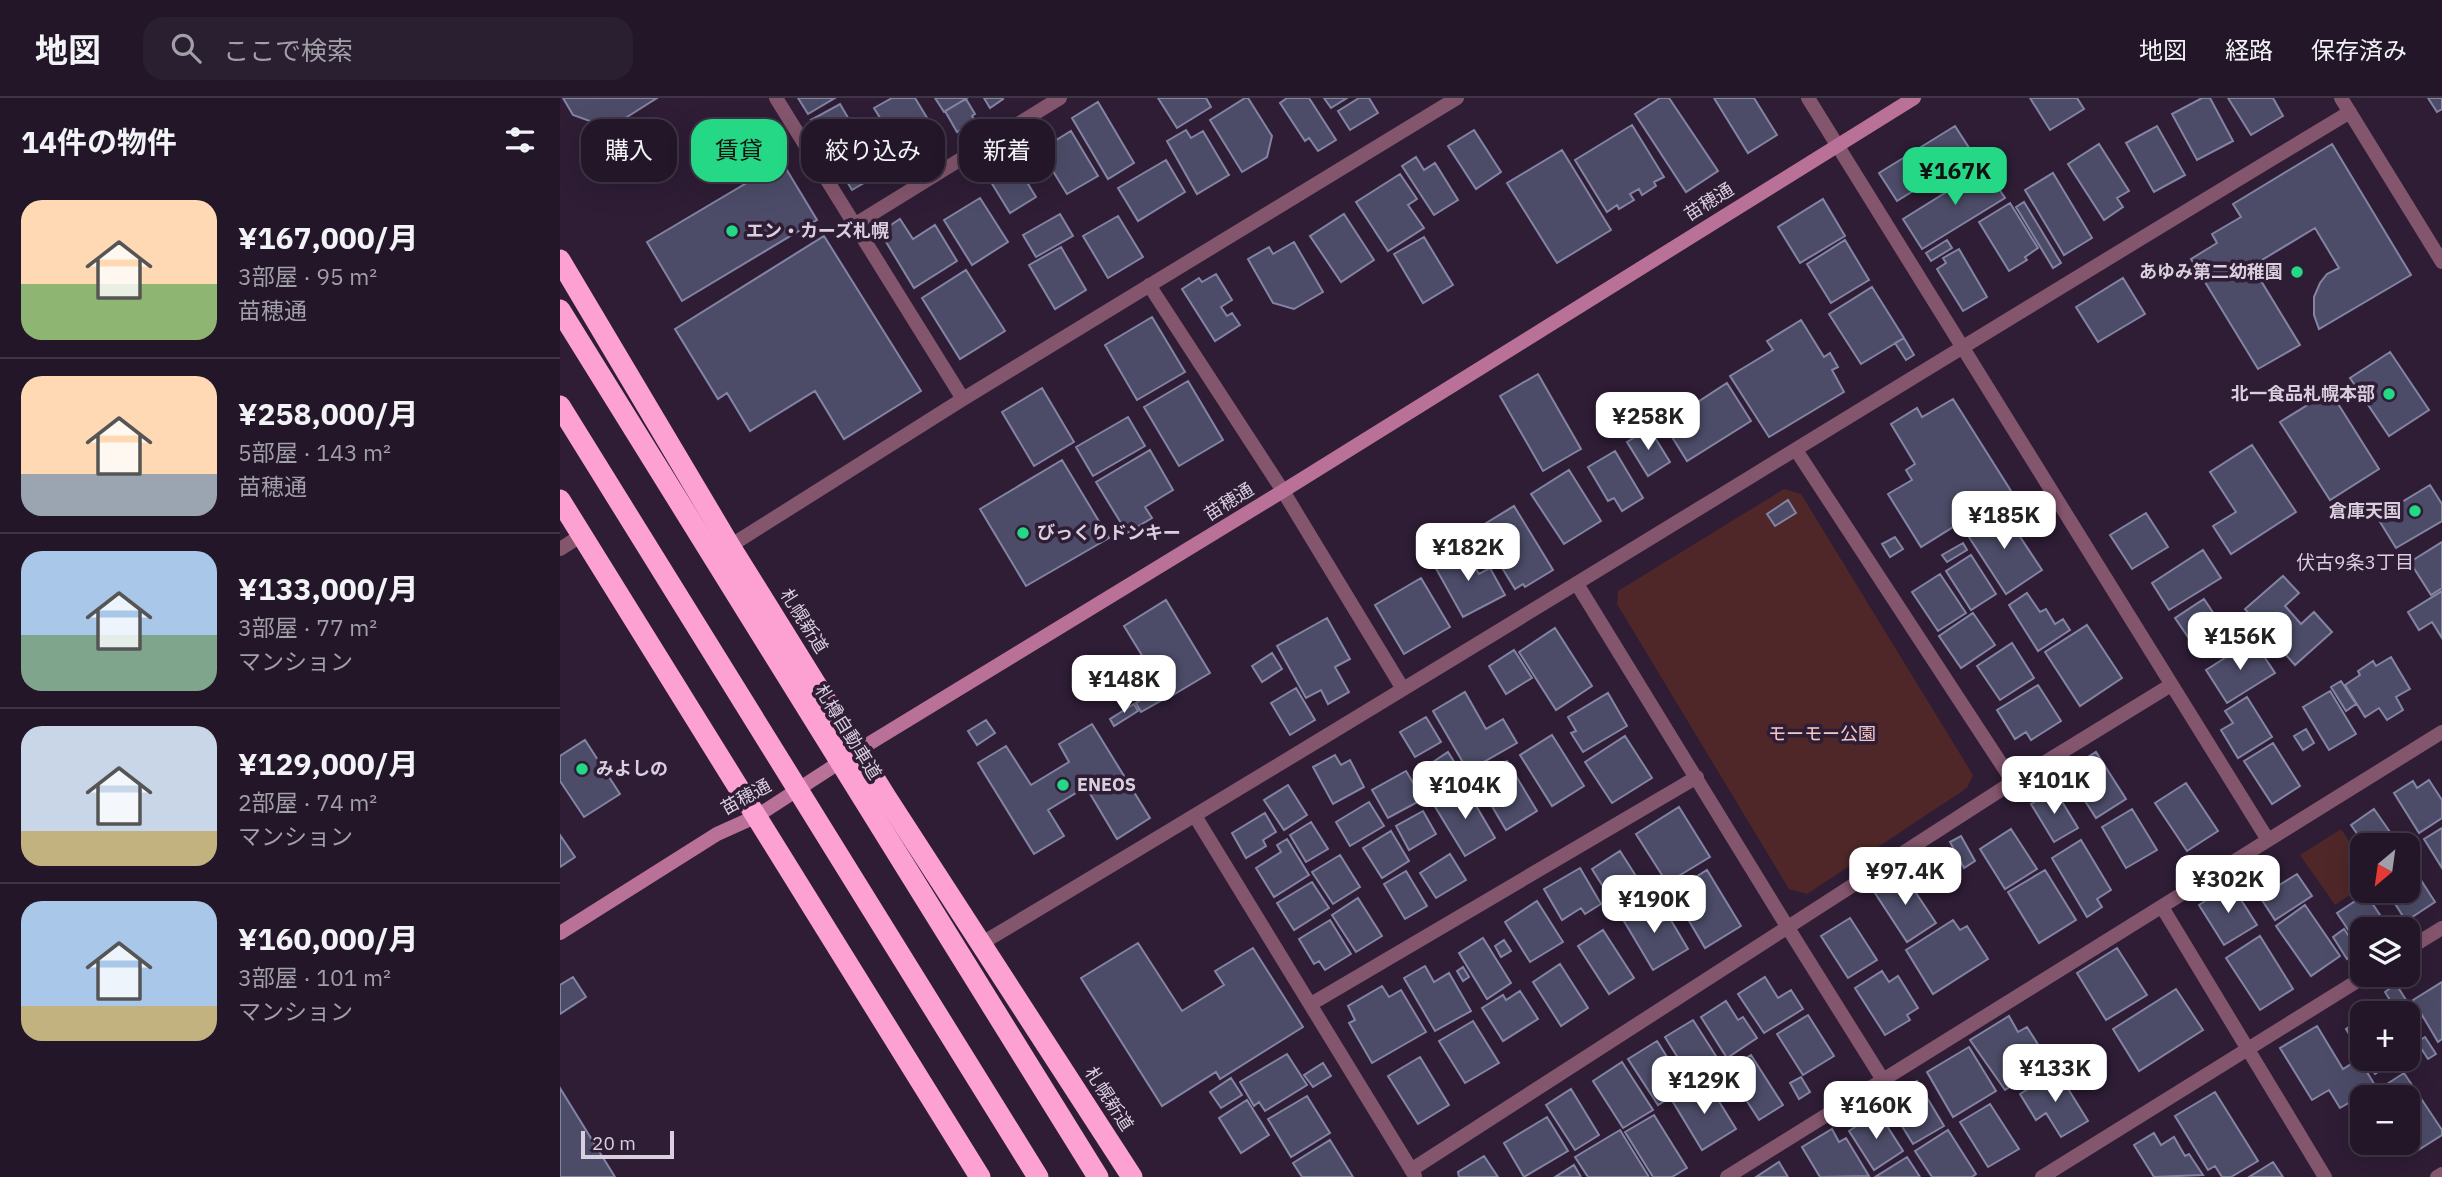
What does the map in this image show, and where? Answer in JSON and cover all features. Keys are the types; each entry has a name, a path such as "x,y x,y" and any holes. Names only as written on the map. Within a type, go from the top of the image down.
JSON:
{"highway":[{"name":"札幌新道","path":"560,260 730,546 857,751 1132,1177"},
{"name":"札樽自動車道","path":"560,310 1098,1177"},
{"path":"560,406 1038,1177"},
{"path":"560,500 980,1177"}],"street":[{"path":"776,98 962,399"},
{"path":"854,225 1060,98"},
{"path":"730,546 962,399 1457,98"},
{"path":"1808,98 2268,840"},
{"name":"苗穂通","path":"560,933 718,834 757,816 857,751 1283,491 1914,98"},
{"path":"2341,98 2442,262"},
{"path":"982,943 2350,112"},
{"path":"1149,285 1283,491 1403,689"},
{"path":"1796,450 2012,782"},
{"path":"560,550 582,535"},
{"path":"1577,584 1883,1080"},
{"path":"1195,816 1413,1173 2012,782 2171,685"},
{"path":"1727,1177 2442,732"},
{"path":"1311,1004 1697,777"},
{"path":"2162,906 2325,1177"},
{"path":"2420,942 2442,928"},
{"path":"2042,1177 2350,986"},
{"path":"2437,1177 2442,1174"}],"green space":[{"name":"モーモー公園","path":"1784,489 1801,494 1973,775 1967,788 1807,894 1789,889 1617,604 1618,591"},
{"path":"2341,829 2350,843 2350,895 2335,905 2300,855"}],"building":[{"path":"563,98 657,98 624,119 584,119 573,115"},
{"path":"798,98 835,98 808,114"},
{"path":"892,98 915,98 928,119 881,119 874,108"},
{"path":"935,98 967,98 944,112"},
{"path":"984,98 1002,98 1003,99 990,108"},
{"path":"1158,98 1206,98 1211,107 1177,128"},
{"path":"1248,98 1272,136 1267,157 1242,172 1210,120"},
{"path":"1287,98 1309,98 1336,140 1318,151 1309,138 1305,141 1280,103"},
{"path":"1324,98 1347,98 1331,108"},
{"path":"1359,98 1369,98 1378,113 1350,130 1338,111"},
{"path":"1660,98 1669,98 1718,171 1686,192 1635,114"},
{"path":"1714,98 1754,98 1777,135 1748,153"},
{"path":"2030,98 2077,98 2084,109 2050,130"},
{"path":"2202,98 2210,98 2233,141 2197,160 2172,114"},
{"path":"2228,98 2273,98 2283,116 2251,135"},
{"path":"2428,98 2442,98 2442,109 2437,112"},
{"path":"966,99 975,114 972,116 974,119 959,119 957,132 945,111"},
{"path":"1098,102 1134,163 1108,179 1072,118"},
{"path":"840,104 849,119 813,119"},
{"path":"1632,125 1664,177 1654,182 1656,186 1642,195 1639,189 1630,194 1634,200 1619,209 1617,205 1607,212 1575,160"},
{"path":"1955,126 1973,154 1897,201 1879,173"},
{"path":"2157,126 2185,175 2154,192 2126,143"},
{"path":"1186,130 1191,138 1203,131 1229,175 1197,194 1167,141"},
{"path":"1474,130 1501,172 1476,189 1448,146"},
{"path":"1071,131 1098,176 1067,194 1055,174 1055,141"},
{"path":"2099,144 2129,191 2117,198 2123,207 2104,220 2068,164"},
{"path":"2332,144 2411,275 2319,329 2314,315 2314,297 2327,274 2339,268 2315,228 2252,266 2300,345 2258,369 2191,259 2217,243 2212,234 2241,217 2233,204"},
{"path":"1562,150 1611,230 1557,263 1507,183"},
{"path":"1416,157 1424,170 1435,163 1458,200 1434,215 1402,166"},
{"path":"1166,160 1185,192 1138,221 1118,188"},
{"path":"1990,165 2003,187 1999,189 2005,198 1922,249 1903,219"},
{"name":"エン・カーズ札幌","path":"787,170 817,220 682,301 647,242 748,182 787,182"},
{"path":"2053,173 2092,238 2064,255 2025,190"},
{"path":"1400,174 1417,199 1408,205 1424,228 1388,251 1356,202"},
{"path":"847,182 866,182 852,190"},
{"path":"991,182 1027,182 1036,197 1010,213"},
{"path":"980,198 1008,242 972,265 944,220"},
{"path":"1823,199 1845,236 1800,263 1778,227"},
{"path":"2024,202 2061,263 2053,268 2016,207"},
{"path":"2010,203 2038,248 2025,257 2027,260 2009,271 1979,222"},
{"path":"1060,214 1073,236 1036,257 1023,235"},
{"path":"1344,214 1374,260 1341,282 1310,236"},
{"path":"1118,216 1143,257 1108,278 1083,236"},
{"path":"900,219 913,239 935,225 957,261 914,288 880,232"},
{"path":"824,236 921,391 844,439 815,391 750,431 727,393 718,399 675,329"},
{"path":"1424,237 1453,285 1423,303 1394,254"},
{"path":"1845,240 1869,280 1831,303 1807,264"},
{"path":"1947,240 1952,248 1931,261 1926,253"},
{"path":"1294,242 1323,292 1294,309 1273,303 1248,259 1269,247 1273,254"},
{"path":"1061,247 1086,290 1055,309 1029,265"},
{"path":"1959,249 1987,297 1963,311 1937,269 1946,263 1943,258"},
{"path":"966,270 1005,331 960,359 922,298"},
{"path":"1216,274 1232,300 1221,307 1227,316 1232,313 1240,325 1215,341 1182,289 1199,278 1202,282"},
{"path":"2123,278 2145,314 2098,342 2076,307"},
{"path":"1872,287 1904,338 1861,364 1829,314"},
{"path":"1152,317 1185,372 1137,400 1105,345"},
{"path":"1801,320 1824,357 1830,353 1838,367 1832,370 1844,392 1769,437 1730,376 1773,350 1767,341"},
{"path":"1904,338 1914,355 1906,360 1895,343"},
{"name":"北一食品札幌本部","path":"2390,352 2429,410 2389,436 2350,378"},
{"path":"1538,374 1581,449 1543,471 1500,396"},
{"path":"1188,381 1223,440 1179,466 1144,407"},
{"path":"1727,383 1751,421 1687,461 1664,424"},
{"path":"1042,388 1074,442 1034,466 1002,412"},
{"path":"2330,391 2379,469 2330,500 2280,422"},
{"path":"1953,399 2011,491 1921,547 1888,494 1912,480 1906,470 1915,464 1891,424 1917,408 1922,417"},
{"path":"1128,417 1145,446 1093,476 1076,447"},
{"path":"1649,428 1670,462 1648,476 1627,442"},
{"path":"2252,445 2296,512 2231,554 2213,526 2236,512 2210,472"},
{"path":"1150,450 1173,490 1145,507 1152,518 1127,533 1096,482"},
{"path":"1615,451 1643,498 1622,511 1614,498 1608,501 1588,467"},
{"path":"1062,460 1109,538 1026,586 980,509"},
{"path":"1569,470 1601,521 1564,544 1531,494"},
{"name":"倉庫天国","path":"2430,485 2442,504 2442,521 2396,548 2377,517"},
{"path":"1788,500 1796,513 1775,526 1767,514"},
{"path":"1514,506 1553,570 1525,587 1523,584 1515,589 1478,528"},
{"path":"2001,508 2042,570 2006,594 1965,531"},
{"path":"2146,513 2168,547 2132,569 2110,535"},
{"path":"1895,537 1903,549 1890,557 1882,544"},
{"path":"2442,542 2442,588 2431,595 2410,562"},
{"path":"1963,543 1967,550 1947,562 1942,555"},
{"path":"1464,548 1479,574 1490,568 1505,595 1463,617 1434,565"},
{"path":"2203,550 2221,578 2169,610 2152,583"},
{"path":"1971,555 1996,594 1971,610 1946,571"},
{"path":"1940,574 1966,613 1938,631 1912,592"},
{"path":"2283,576 2299,593 2285,606 2301,624 2314,612 2332,632 2295,665 2245,609"},
{"path":"1421,578 1450,627 1404,654 1375,605"},
{"path":"2442,591 2442,638 2432,622 2419,630 2408,612"},
{"path":"2027,593 2040,612 2046,609 2055,624 2063,619 2070,630 2038,651 2009,605"},
{"path":"2204,599 2230,638 2201,656 2175,618"},
{"path":"1166,600 1210,673 1168,698 1124,626"},
{"path":"1973,613 1995,645 1961,668 1939,636"},
{"path":"1327,618 1350,659 1335,667 1349,692 1328,704 1321,690 1306,698 1277,646"},
{"path":"2087,625 2122,678 2080,706 2045,652"},
{"path":"1555,628 1592,686 1556,710 1519,652"},
{"path":"2253,640 2275,673 2227,703 2206,670"},
{"path":"2012,643 2034,678 2000,700 1977,666"},
{"path":"1514,650 1532,678 1506,694 1489,666"},
{"path":"1272,653 1282,669 1262,682 1252,666"},
{"path":"2391,657 2410,689 2396,697 2403,710 2387,720 2379,708 2365,717 2345,685 2360,675 2358,671 2373,661 2376,666"},
{"path":"2341,681 2356,704 2346,711 2331,687"},
{"path":"2038,685 2061,721 2031,740 2026,732 2015,739 1997,710"},
{"path":"1296,688 1315,720 1290,735 1271,703"},
{"path":"1157,691 1162,700 1141,712 1136,703"},
{"path":"2330,691 2356,734 2329,750 2303,707"},
{"path":"1465,692 1486,729 1503,719 1517,743 1468,771 1433,711"},
{"path":"1608,693 1627,726 1583,752 1571,733 1576,731 1568,717"},
{"path":"2247,697 2272,737 2238,758 2221,730 2233,723 2225,711"},
{"path":"1134,704 1138,711 1114,726 1110,719"},
{"path":"1426,717 1441,742 1415,757 1400,732"},
{"path":"986,720 995,733 977,745 968,731"},
{"path":"1092,724 1150,818 1117,839 1086,787 1048,810 1064,836 1034,854 978,763 1006,746 1031,785 1069,762 1059,744"},
{"path":"2306,729 2314,743 2303,750 2294,736"},
{"path":"1552,735 1584,786 1552,806 1520,755"},
{"path":"1625,736 1652,778 1612,803 1585,762"},
{"name":"みよしの","path":"585,740 620,794 584,817 560,781 560,756"},
{"path":"2273,743 2300,786 2272,804 2244,761"},
{"path":"1448,752 1465,779 1432,800 1415,774"},
{"path":"2096,752 2126,799 2096,818 2066,771"},
{"path":"1335,755 1341,765 1350,760 1364,787 1333,804 1313,767"},
{"path":"1507,761 1537,811 1506,830 1476,779"},
{"path":"1406,771 1423,799 1388,818 1372,790"},
{"path":"2429,780 2442,800 2442,818 2419,833 2394,793 2413,781 2417,788"},
{"path":"2186,783 2218,831 2187,851 2155,803"},
{"path":"1288,785 1307,815 1284,830 1264,800"},
{"path":"1465,787 1495,838 1465,856 1434,805"},
{"path":"2055,790 2078,828 2054,842 2031,804"},
{"path":"1369,802 1384,826 1350,846 1336,822"},
{"path":"1679,807 1710,857 1667,883 1636,834"},
{"path":"2132,809 2157,850 2126,868 2102,827"},
{"path":"2374,809 2391,833 2357,833 2351,825"},
{"path":"1423,811 1436,834 1409,850 1396,826"},
{"path":"1265,813 1276,832 1263,840 1266,846 1246,858 1232,833"},
{"path":"1311,822 1328,849 1306,862 1290,835"},
{"path":"2442,828 2442,868 2424,839"},
{"path":"2011,829 2037,869 2005,889 1980,849"},
{"path":"1391,831 1409,861 1382,878 1363,848"},
{"path":"560,835 575,857 560,867"},
{"path":"1961,836 1975,861 1964,868 1950,842"},
{"path":"1287,839 1309,875 1274,897 1256,868 1281,852 1277,845"},
{"path":"2081,840 2111,890 2097,899 2102,907 2087,917 2052,858"},
{"path":"1620,851 1641,884 1628,893 1634,903 1619,912 1592,869"},
{"path":"1450,854 1466,880 1436,898 1420,873"},
{"path":"1340,855 1360,887 1333,904 1312,872"},
{"path":"1580,868 1601,904 1585,914 1581,908 1562,920 1544,889"},
{"path":"1707,870 1741,926 1705,948 1672,892"},
{"path":"2045,870 2076,920 2039,943 2008,892"},
{"path":"1406,871 1427,906 1405,919 1384,884"},
{"path":"1902,872 1936,923 1907,942 1873,890"},
{"path":"2297,874 2312,896 2275,920 2260,897"},
{"path":"2420,879 2435,902 2412,917 2403,917 2395,903 2420,903"},
{"path":"1312,882 1329,908 1294,930 1277,903"},
{"path":"2231,884 2257,925 2224,945 2199,905"},
{"path":"1358,898 1382,936 1356,952 1332,915"},
{"path":"1649,899 1663,921 1669,917 1688,949 1653,970 1621,916"},
{"path":"1537,901 1563,942 1530,962 1505,922"},
{"path":"2352,903 2372,903 2381,917 2350,917 2350,932 2337,913"},
{"path":"2305,905 2340,956 2311,976 2276,926"},
{"path":"1850,918 1877,960 1848,978 1821,936"},
{"path":"1330,920 1351,954 1325,970 1319,961 1314,964 1299,939"},
{"path":"1953,920 1960,930 1967,926 1988,959 1933,994 1906,950"},
{"path":"2344,929 2350,938 2350,957 2347,959 2333,937"},
{"path":"1603,930 1634,978 1609,994 1578,946"},
{"path":"2260,936 2293,989 2260,1010 2226,958"},
{"path":"1483,938 1511,983 1487,999 1459,953"},
{"path":"1504,940 1511,951 1501,957 1495,946"},
{"path":"1138,943 1182,1011 1224,985 1215,971 1253,948 1303,1027 1220,1079 1216,1072 1162,1106 1081,978"},
{"path":"2117,948 2147,995 2106,1020 2077,973"},
{"path":"1560,964 1588,1008 1561,1026 1533,982"},
{"path":"1425,966 1434,982 1449,973 1471,1011 1435,1031 1404,978"},
{"path":"1463,967 1469,977 1463,981 1457,971"},
{"path":"1882,971 1889,982 1898,976 1918,1008 1907,1015 1910,1020 1885,1035 1855,988"},
{"path":"573,977 586,997 560,1014 560,985"},
{"path":"1765,977 1778,998 1791,990 1803,1009 1764,1033 1738,994"},
{"path":"2442,982 2442,1039 2438,1042 2420,1012 2420,1001 2413,1000"},
{"path":"1382,986 1389,997 1401,990 1426,1032 1372,1063 1349,1023 1355,1020 1348,1006"},
{"path":"2392,987 2398,987 2407,1001 2391,1001 2385,992"},
{"path":"2176,989 2203,1030 2139,1071 2113,1029"},
{"path":"1520,991 1538,1019 1503,1041 1482,1008 1503,995 1506,1000"},
{"path":"1726,1001 1738,1020 1743,1017 1757,1038 1727,1058 1701,1017"},
{"path":"1808,1015 1834,1056 1803,1075 1777,1034"},
{"path":"2009,1016 2018,1032 2027,1027 2039,1046 2031,1052 2040,1068 2005,1090 1970,1040"},
{"path":"1693,1020 1721,1064 1693,1082 1665,1037"},
{"path":"1473,1021 1499,1063 1465,1083 1439,1041"},
{"path":"2317,1026 2343,1069 2350,1065 2350,1071 2366,1071 2375,1085 2350,1085 2350,1102 2340,1108 2329,1090 2312,1100 2280,1048"},
{"path":"2425,1037 2436,1054 2428,1059 2420,1047 2420,1040"},
{"path":"1657,1041 1686,1087 1658,1105 1628,1059"},
{"path":"1969,1047 1996,1091 1953,1117 1927,1072"},
{"path":"1287,1054 1307,1085 1265,1111 1259,1102 1254,1106 1240,1082"},
{"path":"1751,1055 1783,1105 1759,1120 1727,1070"},
{"path":"1420,1057 1449,1105 1418,1124 1388,1076"},
{"path":"1622,1062 1653,1110 1623,1128 1593,1081"},
{"path":"1323,1063 1331,1076 1313,1087 1304,1075"},
{"path":"2057,1071 2088,1121 2061,1137 2046,1113 2036,1120 2020,1094"},
{"path":"2404,1073 2412,1085 2385,1085"},
{"path":"1801,1077 1810,1092 1799,1099 1790,1083"},
{"path":"1231,1078 1242,1095 1221,1108 1210,1092"},
{"path":"1917,1081 1944,1126 1913,1144 1886,1100"},
{"path":"1707,1082 1736,1129 1702,1150 1673,1102"},
{"path":"560,1088 615,1177 560,1177"},
{"path":"1571,1089 1599,1135 1575,1150 1546,1105"},
{"path":"2215,1092 2258,1161 2231,1177 2222,1177 2215,1166 2208,1170 2175,1116"},
{"path":"1307,1096 1330,1133 1291,1157 1268,1119"},
{"path":"2420,1097 2442,1130 2442,1135 2420,1149"},
{"path":"1247,1100 1269,1135 1241,1153 1219,1118"},
{"path":"1990,1104 2019,1149 1988,1167 1960,1122"},
{"path":"1878,1112 1903,1151 1874,1170 1849,1131"},
{"path":"1654,1115 1687,1168 1672,1177 1653,1177 1625,1132"},
{"path":"1547,1117 1568,1151 1524,1177 1504,1143"},
{"path":"1832,1129 1839,1142 1846,1138 1869,1176 1820,1177 1802,1147"},
{"path":"1620,1130 1649,1177 1588,1177 1575,1157"},
{"path":"1948,1130 1976,1174 1972,1177 1932,1177 1915,1151"},
{"path":"2154,1133 2161,1145 2174,1137 2185,1156 2189,1154 2203,1175 2154,1177 2134,1145"},
{"path":"1330,1140 1353,1177 1302,1177 1293,1163"},
{"path":"1484,1156 1498,1177 1459,1177 1458,1172"},
{"path":"1907,1157 1920,1177 1875,1177"},
{"path":"1779,1162 1788,1177 1756,1177"},
{"path":"2273,1162 2283,1177 2249,1177"},
{"path":"1574,1165 1581,1177 1555,1177"}],"place":[{"name":"エン・カーズ札幌","path":"732,231"},
{"name":"あゆみ第二幼稚園","path":"2297,272"},
{"name":"北一食品札幌本部","path":"2389,394"},
{"name":"倉庫天国","path":"2415,511"},
{"name":"びっくりドンキー","path":"1023,533"},
{"name":"みよしの","path":"582,769"},
{"name":"ENEOS","path":"1063,785"}],"district":[{"name":"伏古9条3丁目","path":"2355,562"}]}
